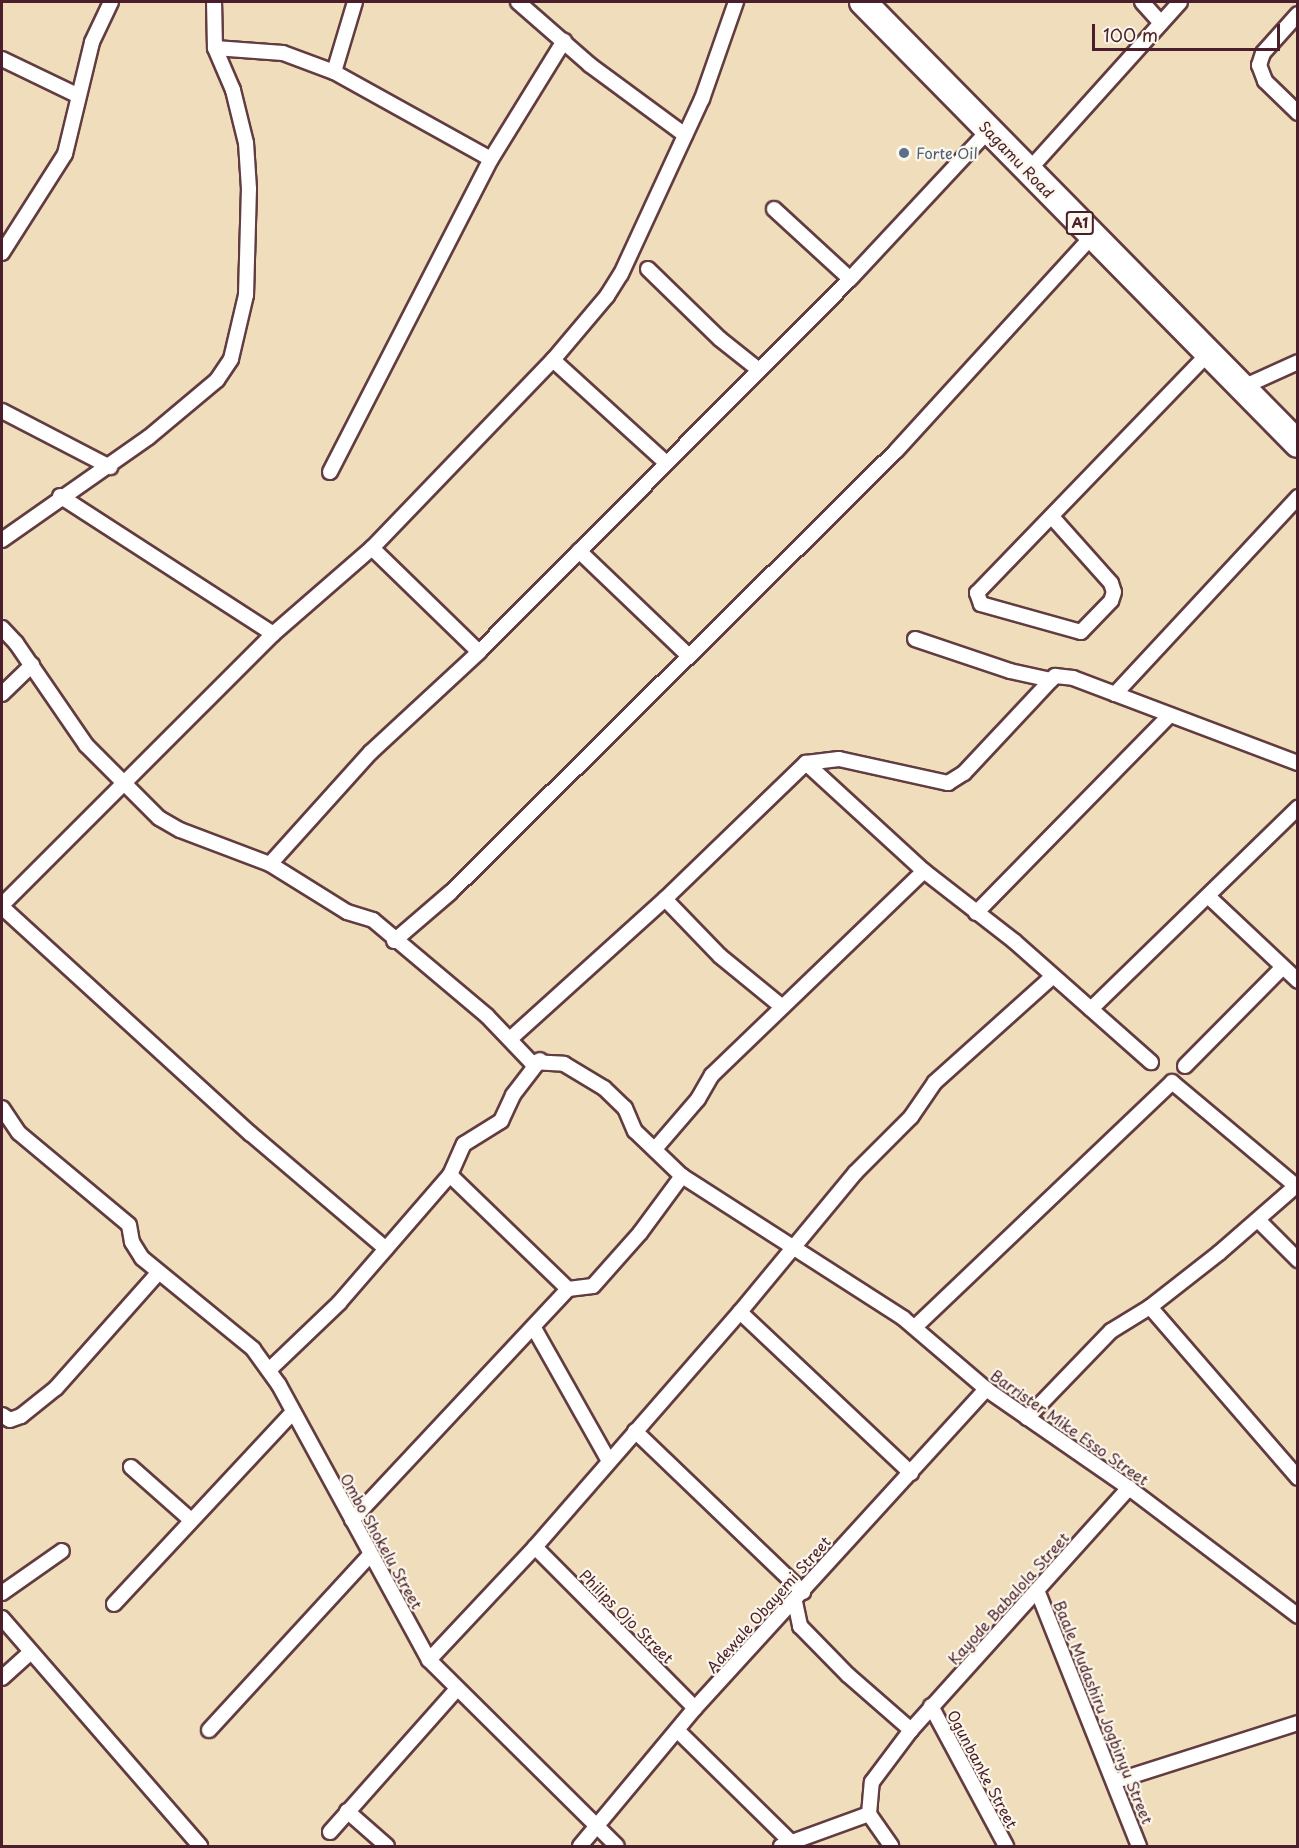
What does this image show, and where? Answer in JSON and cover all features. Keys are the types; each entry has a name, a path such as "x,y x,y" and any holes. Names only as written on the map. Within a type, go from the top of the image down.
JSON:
{"highway":[{"name":"Sagamu Road","path":"863,2 1298,444"}],"street":[{"path":"2,254 65,154 66,135 79,96 92,42 111,2"},
{"path":"2,540 60,496 110,467 217,380 231,359 241,324 249,189 246,143 233,90 215,48 214,2"},
{"path":"334,72 355,2"},
{"path":"518,2 590,65 685,135"},
{"path":"386,1249 251,1134 2,906 122,782 273,634 372,548 554,360 621,274 702,99 736,2"},
{"path":"1142,2 1161,22"},
{"path":"1028,171 1180,2"},
{"path":"1298,14 1263,53 1259,65 1265,81 1298,113"},
{"path":"330,472 491,159 564,41"},
{"path":"215,48 283,53 334,72 491,159"},
{"path":"2,59 79,96"},
{"path":"270,864 370,752 478,651 850,279 989,130"},
{"path":"774,209 850,279"},
{"path":"394,941 451,892 896,451 1093,235"},
{"path":"648,269 720,339 759,370"},
{"path":"1053,518 1111,583 1114,592 1111,601 1081,633 981,604 977,599 977,594 1053,518 1209,353"},
{"path":"554,360 666,463"},
{"path":"1243,387 1298,362"},
{"path":"2,411 110,467"},
{"path":"60,496 273,634"},
{"path":"1115,694 1298,497"},
{"path":"372,548 478,651"},
{"path":"579,550 689,656"},
{"path":"2,628 32,665 79,736 159,818 180,830 270,864 347,912 373,920 394,941 510,1039 665,899 806,763 839,759 948,783 964,773 1055,676 1064,675 1298,763"},
{"path":"915,639 1051,680"},
{"path":"2,694 32,665"},
{"path":"976,913 1170,715"},
{"path":"806,763 924,871 1014,941 1052,978 1151,1062"},
{"path":"1091,1009 1209,897 1298,808"},
{"path":"655,1149 698,1099 712,1075 781,1006 924,871"},
{"path":"1209,897 1298,981"},
{"path":"665,899 720,956 781,1006"},
{"path":"1185,1066 1282,968"},
{"path":"429,1660 535,1547 740,1312 855,1173 911,1117 935,1082 1052,978"},
{"name":"Barrister Mike Esso Street","path":"510,1039 531,1062 540,1060 564,1064 604,1088 625,1108 635,1131 682,1176 793,1248 840,1275 915,1328 986,1389 1129,1488 1298,1616"},
{"path":"269,1370 339,1303 450,1175 464,1144 501,1121 513,1095 540,1060"},
{"path":"915,1328 1172,1082 1297,1185 1258,1220 1150,1307 1111,1331 1027,1418"},
{"name":"Ombo Shokelu Street","path":"2,1108 19,1133 122,1217 129,1225 132,1242 158,1273 237,1334 269,1370 429,1660 597,1829 617,1846"},
{"path":"450,1175 568,1289"},
{"path":"352,1520 534,1328 568,1289 593,1286 640,1233 682,1176"},
{"path":"1258,1220 1298,1260"},
{"path":"2,1415 10,1420 21,1416 56,1388 158,1273"},
{"path":"1150,1307 1298,1478"},
{"path":"740,1312 911,1473"},
{"path":"534,1328 609,1461"},
{"name":"Adewale Obayemi Street","path":"580,1846 679,1732 695,1708 799,1597 986,1389"},
{"path":"114,1604 292,1413"},
{"path":"635,1431 799,1597 800,1626 848,1675 911,1730"},
{"path":"131,1467 191,1521"},
{"name":"Kayode Babalola Street","path":"869,1814 872,1782 911,1730 1129,1488"},
{"name":"Philips Ojo Street","path":"535,1547 695,1708"},
{"path":"2,1593 62,1551"},
{"path":"209,1730 370,1555"},
{"name":"Baale Mudashiru Jogbinyu Street","path":"1037,1590 1116,1780 1139,1846"},
{"path":"2,1618 30,1653 200,1846"},
{"path":"771,1627 800,1626"},
{"path":"2,1678 30,1653"},
{"path":"330,1832 457,1689"},
{"name":"Ogunbanke Street","path":"931,1707 1006,1846"},
{"path":"1116,1780 1298,1722"},
{"path":"679,1732 787,1845 869,1814 891,1846"},
{"path":"347,1811 387,1846"}],"place":[{"name":"Forte Oil","path":"904,153"}]}
